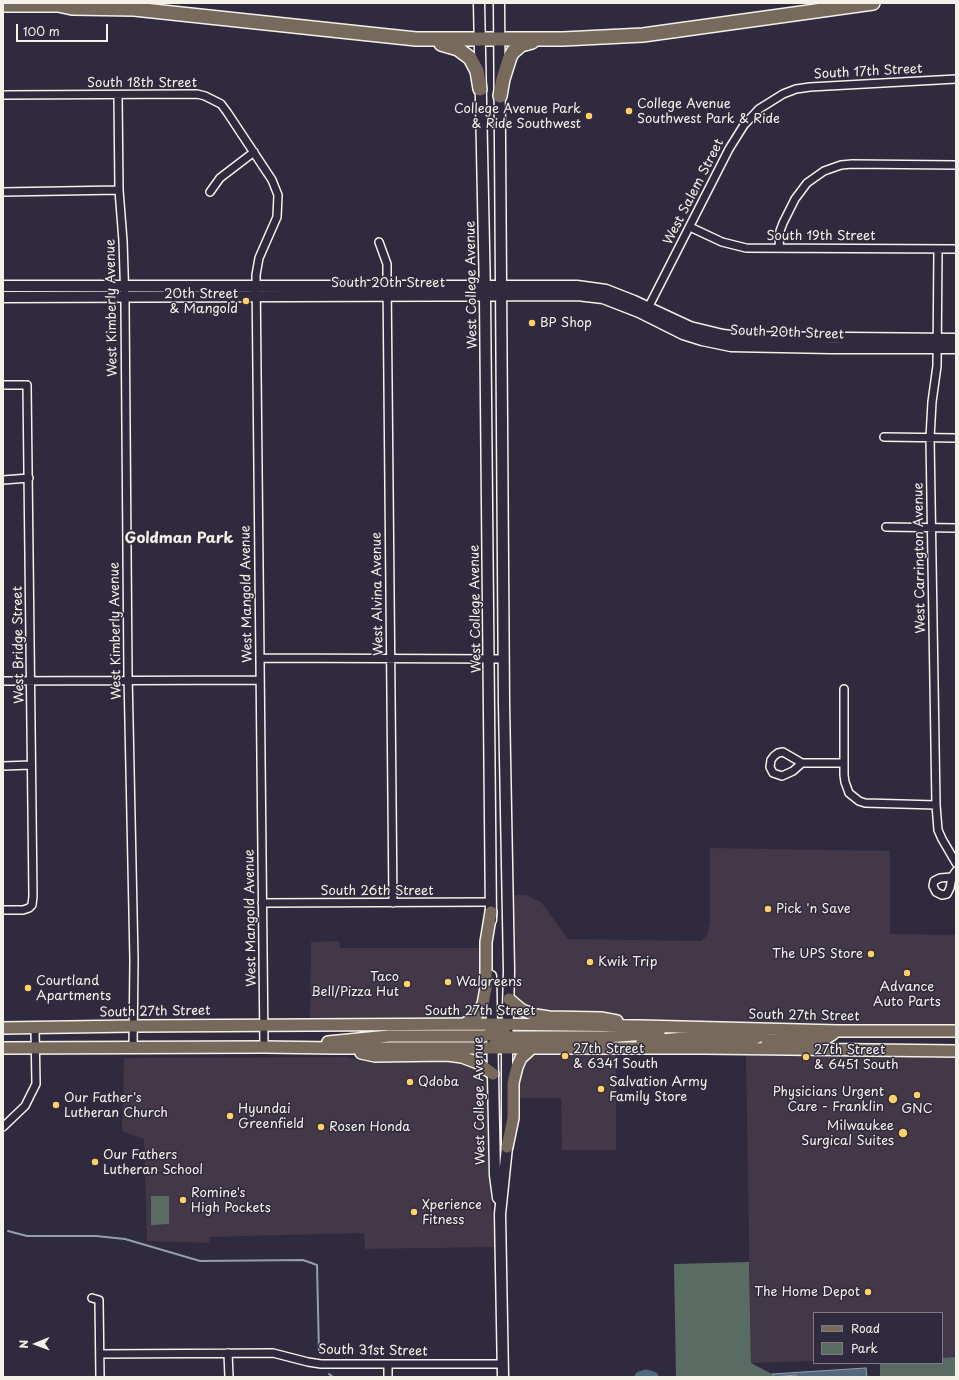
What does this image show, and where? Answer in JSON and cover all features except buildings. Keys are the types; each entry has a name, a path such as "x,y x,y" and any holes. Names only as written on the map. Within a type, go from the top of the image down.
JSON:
{"highway":[{"path":"3,5 152,3"},
{"path":"58,5 72,8 134,9 416,39 480,40 589,39 643,35 873,3"},
{"path":"416,39 453,47 466,54 477,71 480,89"},
{"path":"500,96 507,63 513,52 521,45 526,43 553,39"}],"main road":[{"name":"West College Avenue","path":"479,5 485,285 494,1175 500,1214"},
{"name":"West College Avenue","path":"499,5 500,291 508,999 507,1147 500,1214 503,1377"},
{"name":"South 20th Street","path":"3,296 125,296 387,285 485,285 500,291"},
{"name":"South 20th Street","path":"3,286 123,286 388,296 485,296 500,291 587,287 606,290 646,311 690,327 723,336 937,343 956,348"},
{"name":"South 20th Street","path":"937,343 956,339"},
{"path":"464,1024 475,1018 483,1004 486,988 486,942 491,907"},
{"path":"508,999 522,1010 536,1015 549,1017 601,1018 641,1026"},
{"name":"South 27th Street","path":"3,1028 464,1024 492,1030 508,1025 641,1026 839,1031 956,1031"},
{"path":"507,1042 606,1038 693,1028"},
{"path":"315,1048 330,1042 389,1036 492,1030"},
{"path":"622,1048 640,1042 683,1038 752,1039 762,1035 765,1030"},
{"path":"766,1048 767,1044 774,1039 814,1040 828,1037 839,1031"},
{"path":"3,1048 492,1047 498,1040 532,1048 766,1048 956,1051"},
{"path":"335,1048 375,1056 447,1055 462,1057 478,1063 493,1074"},
{"path":"507,1147 513,1118 513,1083 517,1067 521,1058 532,1048"}],"street":[{"name":"South 17th Street","path":"783,94 796,89 823,85 956,79"},
{"name":"South 18th Street","path":"3,95 118,96 198,94 221,104 254,152"},
{"name":"West Salem Street","path":"646,311 729,149 744,125 760,109 783,94"},
{"name":"West Kimberly Avenue","path":"118,96 119,190 123,286 125,296 128,681 134,960 133,1047"},
{"path":"210,192 220,178 254,152"},
{"name":"West Mangold Avenue","path":"254,152 276,188 279,203 278,217 258,258 256,291 264,1047"},
{"path":"779,248 780,232 795,199 807,183 824,171 841,165 852,164 956,165"},
{"path":"3,192 119,190"},
{"name":"South 19th Street","path":"690,227 714,239 730,245 746,248 956,249"},
{"name":"West Alvina Avenue","path":"379,242 387,264 388,296 393,902"},
{"name":"West Carrington Avenue","path":"938,249 937,366 932,402 930,438 936,805 938,830 946,848 956,863"},
{"name":"West Bridge Street","path":"3,385 27,385 32,905 24,910 3,910"},
{"path":"884,437 956,438"},
{"path":"3,480 29,478"},
{"path":"886,527 956,528"},
{"path":"260,658 504,659"},
{"path":"3,681 260,680"},
{"path":"844,689 845,782 853,797 859,801 872,804 936,805"},
{"path":"802,763 844,763"},
{"path":"3,766 31,765"},
{"name":"South 26th Street","path":"262,903 393,902 491,907"},
{"path":"3,1127 25,1106 36,1084 35,1028"},
{"path":"92,1298 98,1300 100,1377"},
{"path":"228,1353 229,1377"},
{"name":"South 31st Street","path":"100,1354 273,1353 321,1364 502,1364"},
{"path":"388,1364 388,1377"}],"shaded area":[{"path":"710,848 890,851 890,934 956,935 956,1025 748,1023 642,1020 601,1015 533,1011 514,998 513,895 526,895 541,902 568,939 701,941 707,935 710,923"},
{"path":"339,941 340,948 483,948 483,982 476,1011 466,1017 457,1018 397,1018 310,1021 311,942"},
{"path":"529,1055 616,1055 616,1150 562,1150 561,1098 515,1098 517,1078"},
{"path":"746,1055 956,1058 956,1357 943,1358 943,1312 813,1312 813,1361 751,1363"},
{"path":"343,1057 362,1060 362,1057 447,1058 473,1064 487,1075 489,1177 495,1247 365,1249 364,1233 209,1237 209,1243 147,1241 144,1139 122,1131 124,1058"}],"green space":[{"path":"151,1196 169,1196 169,1224 151,1225"},
{"path":"749,1262 751,1363 772,1374 774,1377 676,1377 674,1264"},
{"path":"956,1357 956,1377 880,1377 880,1364 943,1364 943,1358"}],"water":[{"path":"866,1368 867,1377 797,1377 796,1375 774,1377 772,1374"}],"waterway":[{"path":"8,1231 27,1236 96,1236 125,1239 200,1261 303,1260 317,1265 319,1353"},
{"path":"329,1374 333,1377"},
{"path":"640,1377 646,1375 653,1377"}],"place":[{"name":"College Avenue Southwest Park & Ride","path":"629,111"},
{"name":"College Avenue Park & Ride Southwest","path":"589,116"},
{"name":"20th Street & Mangold","path":"246,301"},
{"name":"BP Shop","path":"532,323"},
{"name":"Pick 'n Save","path":"768,909"},
{"name":"The UPS Store","path":"871,954"},
{"name":"Kwik Trip","path":"590,962"},
{"name":"Advance Auto Parts","path":"907,973"},
{"name":"Walgreens","path":"448,982"},
{"name":"Taco Bell/Pizza Hut","path":"407,984"},
{"name":"Courtland Apartments","path":"28,988"},
{"name":"27th Street & 6341 South","path":"565,1056"},
{"name":"27th Street & 6451 South","path":"806,1057"},
{"name":"Qdoba","path":"410,1082"},
{"name":"Salvation Army Family Store","path":"601,1089"},
{"name":"GNC","path":"917,1095"},
{"name":"Physicians Urgent Care - Franklin","path":"893,1099"},
{"name":"Our Father's Lutheran Church","path":"56,1105"},
{"name":"Hyundai Greenfield","path":"230,1116"},
{"name":"Rosen Honda","path":"321,1127"},
{"name":"Milwaukee Surgical Suites","path":"903,1133"},
{"name":"Our Fathers Lutheran School","path":"95,1162"},
{"name":"Romine's High Pockets","path":"183,1200"},
{"name":"Xperience Fitness","path":"414,1212"},
{"name":"The Home Depot","path":"868,1292"}],"district":[{"name":"Goldman Park","path":"179,539"}]}
